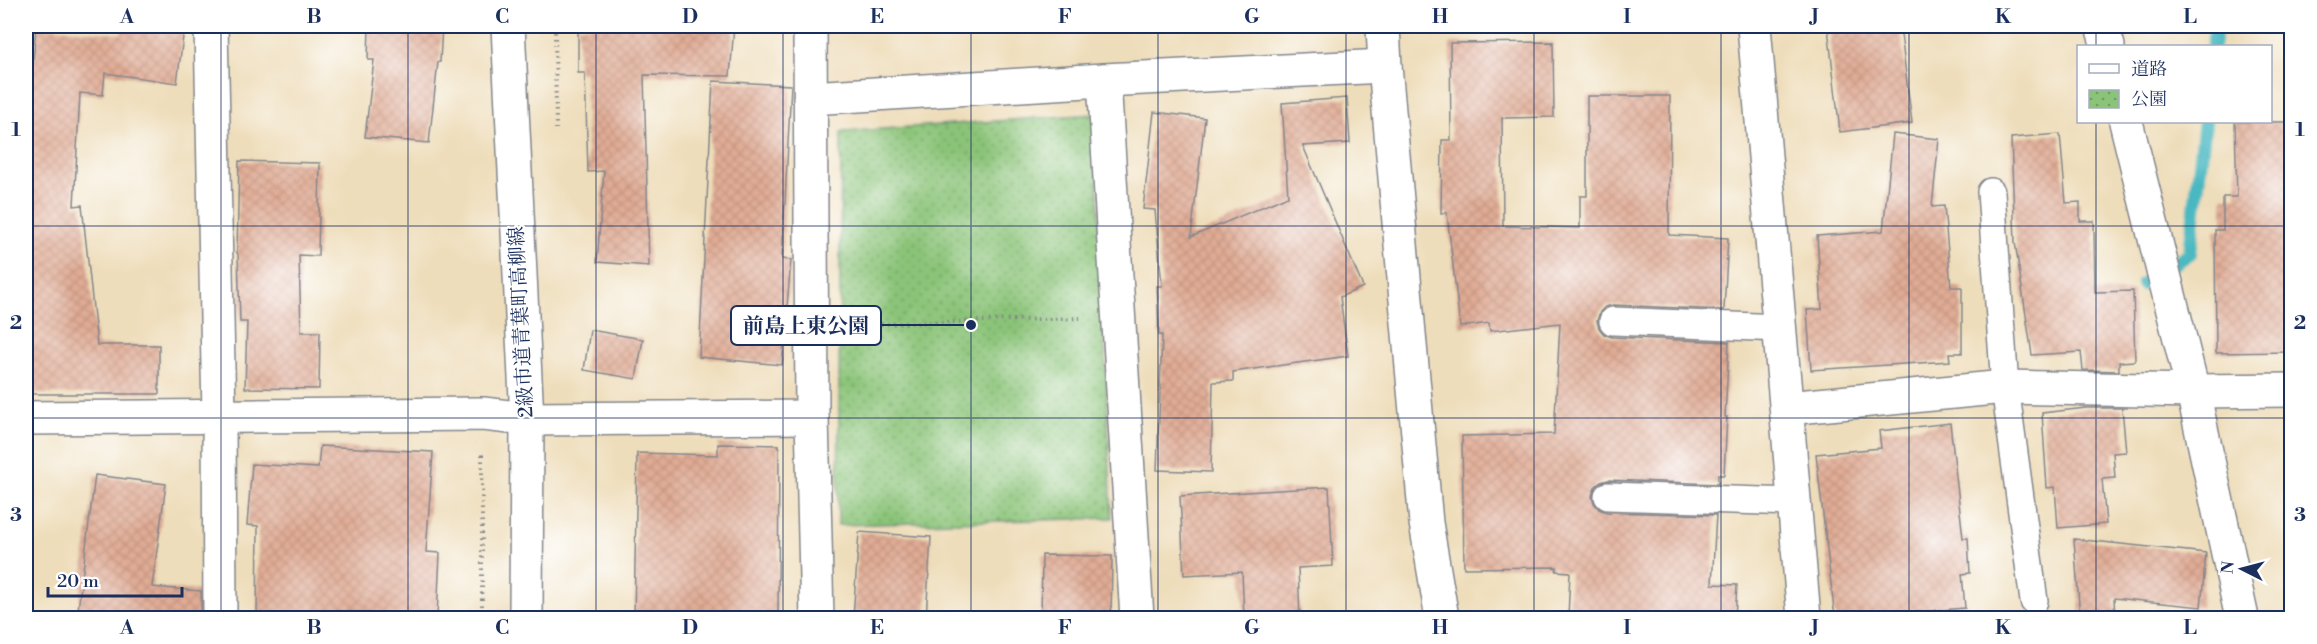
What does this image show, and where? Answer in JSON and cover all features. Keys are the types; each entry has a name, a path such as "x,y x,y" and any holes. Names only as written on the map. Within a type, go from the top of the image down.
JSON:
{"street":[{"path":"212,26 220,618"},
{"name":"2級市道青葉町高柳線","path":"508,26 526,419 526,618"},
{"path":"810,26 812,417 817,618"},
{"path":"1383,26 1426,524 1442,618"},
{"path":"1754,26 1804,618"},
{"path":"2102,26 2108,45"},
{"path":"810,98 1385,66"},
{"path":"1104,80 1137,618"},
{"path":"2126,123 2193,391 2242,618"},
{"path":"1787,408 2005,387 2193,391 2292,390"},
{"path":"26,418 483,414 526,419 812,417"}],"lane":[{"path":"1990,192 2005,387 2034,601"},
{"path":"1613,321 1780,328"},
{"path":"1608,496 1795,502"}],"path":[{"path":"811,326 1119,317"},
{"path":"482,618 483,414"}],"green space":[{"path":"1095,114 1112,518 838,525 841,132"}],"building":[{"path":"36,26 121,34 122,26 184,29 177,83 105,73 103,95 80,93 74,206 82,205 97,345 159,345 159,394 26,394 26,344 31,345 26,293 26,110 29,110"},
{"path":"369,26 442,26 440,62 438,62 429,143 365,137 374,60 368,60"},
{"path":"578,26 734,26 730,76 644,75 649,266 597,262 604,171 588,172 585,73 578,73"},
{"path":"1900,26 1912,123 1840,132 1828,28"},
{"path":"1553,42 1554,117 1502,118 1503,226 1580,228 1580,196 1587,196 1587,96 1670,96 1669,235 1728,238 1724,310 1613,305 1605,307 1600,312 1597,321 1604,334 1612,337 1729,342 1724,475 1718,475 1718,484 1608,480 1595,487 1592,496 1599,509 1607,512 1716,515 1712,584 1737,585 1735,618 1568,618 1570,572 1556,571 1557,567 1464,568 1462,436 1554,434 1560,323 1490,331 1489,323 1460,327 1447,213 1441,213 1442,140 1451,140 1450,43"},
{"path":"713,81 791,85 782,259 791,260 782,365 699,357"},
{"path":"1347,98 1350,143 1303,146 1363,287 1340,297 1348,356 1233,372 1233,381 1213,382 1211,472 1157,470 1162,335 1159,335 1157,286 1162,286 1155,210 1143,209 1154,112 1205,118 1191,237 1288,196 1282,103"},
{"path":"2292,122 2292,352 2216,353 2215,230 2223,230 2223,197 2237,197 2235,123"},
{"path":"1893,134 1939,139 1932,207 1944,206 1951,287 1962,287 1962,353 1949,353 1950,361 1811,370 1807,310 1822,309 1817,236 1883,231"},
{"path":"2060,134 2066,203 2080,202 2080,221 2094,221 2095,292 2133,291 2135,361 2119,362 2119,371 2083,370 2081,352 2032,355 2015,242 2011,138"},
{"path":"239,161 320,163 318,256 299,255 301,332 320,332 319,389 245,388 247,322 240,322 237,253"},
{"path":"590,330 643,339 636,379 584,370"},
{"path":"2086,408 2122,408 2126,452 2113,453 2115,478 2102,479 2106,524 2058,528 2055,487 2047,488 2042,413"},
{"path":"1950,423 1963,538 1968,538 1970,573 1962,574 1965,608 1894,614 1894,618 1835,618 1816,454 1881,448 1879,431"},
{"path":"718,444 779,445 778,618 634,618 637,453 718,455"},
{"path":"320,446 433,452 426,552 440,553 437,618 337,611 336,618 257,618 258,526 247,525 252,464 318,468"},
{"path":"95,475 166,484 152,587 201,591 201,618 77,618"},
{"path":"1329,487 1333,566 1298,568 1300,618 1244,618 1242,572 1184,575 1180,496"},
{"path":"859,532 931,537 926,618 853,618"},
{"path":"2074,539 2206,553 2201,607 2114,598 2115,618 2080,618"},
{"path":"1042,555 1112,556 1111,618 1041,618"}],"waterway":[{"path":"2213,45 2216,26"},
{"path":"2143,284 2190,253 2205,123"}],"place":[{"name":"前島上東公園","path":"971,325"}]}
